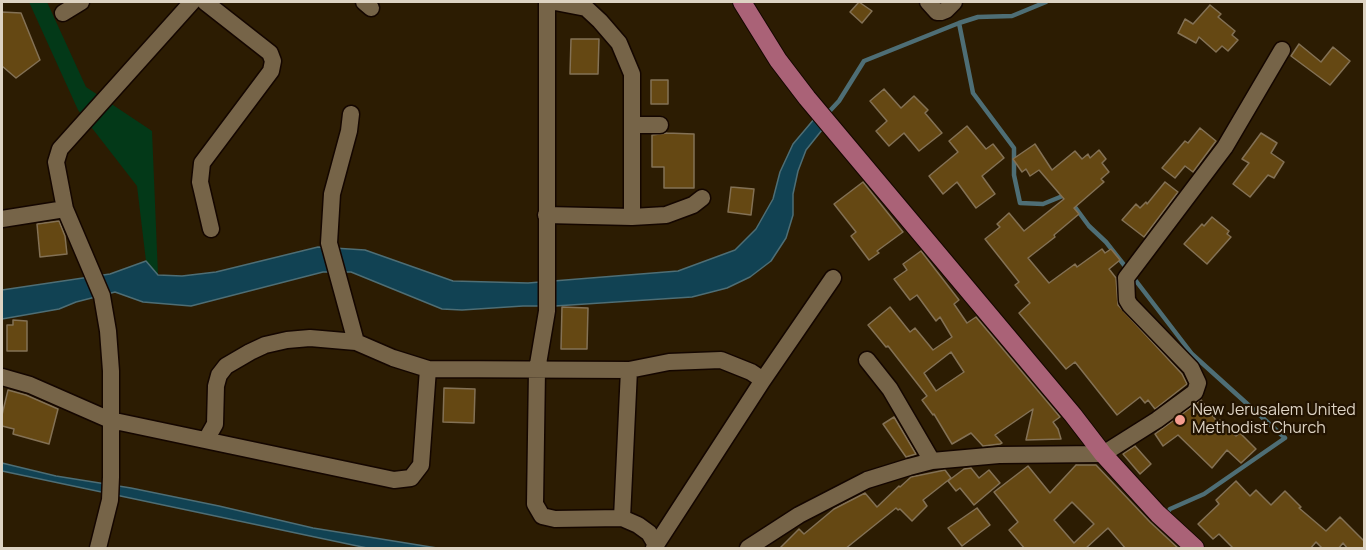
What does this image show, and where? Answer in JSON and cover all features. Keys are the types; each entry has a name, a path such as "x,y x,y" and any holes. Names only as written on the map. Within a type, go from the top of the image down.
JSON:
{"main road":[{"path":"742,2 778,60 807,98 1074,415 1102,454 1158,514 1195,549"}],"street":[{"path":"63,13 81,2"},
{"path":"98,549 110,500 111,370 102,296 66,209 56,167 57,154 192,2"},
{"path":"205,2 270,53 273,61 271,71 265,80 202,163 200,182 211,229"},
{"path":"547,2 548,277 547,311 537,370 535,504 542,516 555,519 622,518 649,533 655,547"},
{"path":"555,2 586,8 600,21 619,43 632,74 632,217"},
{"path":"928,2 937,12 940,12 946,10 954,2"},
{"path":"748,549 799,515 867,480 932,461 999,455 1102,454 1157,420 1195,392 1198,383 1191,368 1130,305 1127,300 1126,278 1225,147 1282,50"},
{"path":"351,114 349,131 332,194 329,243 356,342"},
{"path":"632,125 660,124"},
{"path":"546,215 632,217 666,215 693,205 702,198"},
{"path":"2,219 66,209"},
{"path":"655,547 763,380 833,278"},
{"path":"206,440 215,424 216,386 219,375 226,366 265,345 287,340 310,338 356,342 393,358 428,369 629,370 669,362 721,360 735,364 763,380"},
{"path":"867,360 890,389 932,461"},
{"path":"2,377 30,385 110,420 394,480 411,478 421,465 428,369"},
{"path":"622,518 629,370"}],"green space":[{"path":"29,2 47,2 86,87 152,131 158,275 146,261 137,186 78,110"}],"water":[{"path":"815,118 822,130 806,150 798,171 793,194 793,215 786,238 771,261 750,277 727,288 692,297 555,306 442,309 351,272 323,272 191,306 143,302 115,292 59,309 2,319 2,290 110,274 146,261 158,275 182,276 216,272 318,247 365,250 453,281 528,283 678,271 735,250 756,229 773,199 780,172 793,144"},
{"path":"2,463 56,476 219,506 313,528 437,548 367,548 2,471"}],"building":[{"path":"859,2 872,11 862,23 850,12"},
{"path":"1210,5 1221,14 1218,17 1235,31 1232,35 1238,40 1228,51 1222,46 1216,52 1199,37 1196,43 1178,33 1185,19 1193,24"},
{"path":"2,12 21,13 40,60 16,78 2,66"},
{"path":"571,39 599,39 598,74 570,74"},
{"path":"1299,44 1321,62 1333,47 1350,61 1330,85 1291,56"},
{"path":"651,80 668,80 668,104 651,104"},
{"path":"884,89 901,108 914,96 928,110 925,113 942,133 919,151 904,133 889,146 876,131 887,121 870,101"},
{"path":"967,126 986,149 993,144 1004,158 982,176 995,194 976,208 957,182 943,194 929,176 958,152 949,141"},
{"path":"1200,128 1216,141 1193,172 1185,166 1175,178 1162,168 1185,141 1188,143"},
{"path":"1261,133 1277,143 1271,153 1284,162 1274,178 1268,175 1250,197 1233,184 1249,163 1242,159"},
{"path":"694,134 694,188 664,188 664,167 652,167 652,135"},
{"path":"1035,144 1052,170 1075,151 1082,159 1088,154 1090,158 1099,150 1106,159 1102,163 1109,172 1101,179 1104,182 1074,208 1079,214 1028,258 1049,283 1075,264 1077,267 1102,249 1105,253 1111,249 1120,260 1109,269 1116,278 1118,305 1182,374 1187,384 1155,409 1148,400 1145,403 1140,397 1117,415 1075,362 1066,369 1019,313 1030,303 1015,285 1019,282 985,239 1000,227 997,224 1009,213 1024,231 1064,199 1039,170 1030,176 1026,169 1022,172 1013,159"},
{"path":"863,182 903,232 877,251 879,253 869,260 851,236 856,232 834,204"},
{"path":"1165,182 1178,192 1144,237 1122,220 1136,204 1140,208 1146,202 1147,204"},
{"path":"731,187 754,189 751,215 728,212"},
{"path":"1212,217 1229,231 1227,234 1231,237 1207,264 1184,244 1202,224 1204,226"},
{"path":"59,221 65,236 67,254 40,257 37,224"},
{"path":"921,251 959,300 954,304 967,323 976,317 1060,417 1053,422 1061,439 1026,440 1033,409 995,435 1002,443 1000,444 983,446 971,433 952,444 934,414 922,400 927,396 888,346 886,347 868,325 890,307 910,332 915,328 933,350 952,337 940,317 936,321 917,295 910,300 894,279 907,270 903,264","holes":["951,352 964,372 936,391 924,373"]},
{"path":"562,307 588,308 587,349 561,349"},
{"path":"13,320 27,321 27,351 7,351 7,325 13,325"},
{"path":"444,388 475,389 474,423 443,422"},
{"path":"8,390 58,409 49,444 13,434 14,429 2,426 2,415"},
{"path":"1201,400 1218,423 1220,420 1236,436 1240,433 1256,449 1241,463 1227,450 1212,468 1178,435 1163,446 1155,434"},
{"path":"894,417 916,454 906,457 883,424"},
{"path":"1135,446 1151,464 1140,474 1123,454"},
{"path":"1076,465 1096,465 1179,549 1126,549 1108,528 1085,549 1025,549 1009,530 1018,522 994,492 1028,466 1050,493","holes":["1072,502 1094,524 1074,543 1054,520"]},
{"path":"971,468 979,478 989,470 1000,483 974,505 960,488 956,491 948,481 964,469"},
{"path":"945,470 951,478 923,500 927,506 912,521 896,508 845,549 779,549 799,529 804,534 834,509 865,493 877,507 911,477"},
{"path":"1236,481 1250,496 1256,490 1271,505 1285,491 1301,507 1299,508 1326,531 1340,517 1365,542 1365,549 1348,549 1343,543 1338,549 1323,549 1316,542 1310,549 1234,549 1219,534 1213,539 1198,524 1219,504 1216,500"},
{"path":"977,508 990,525 962,546 948,528"}],"waterway":[{"path":"826,115 839,101 864,61 959,23 978,17 1012,16 1046,2"},
{"path":"959,23 973,93 1014,148 1014,175 1020,203 1043,204 1065,195"},
{"path":"1072,203 1128,270"},
{"path":"1133,277 1192,354 1285,438 1204,494 1170,509 1165,516"}],"place":[{"name":"New Jerusalem United Methodist Church","path":"1180,420"}]}
